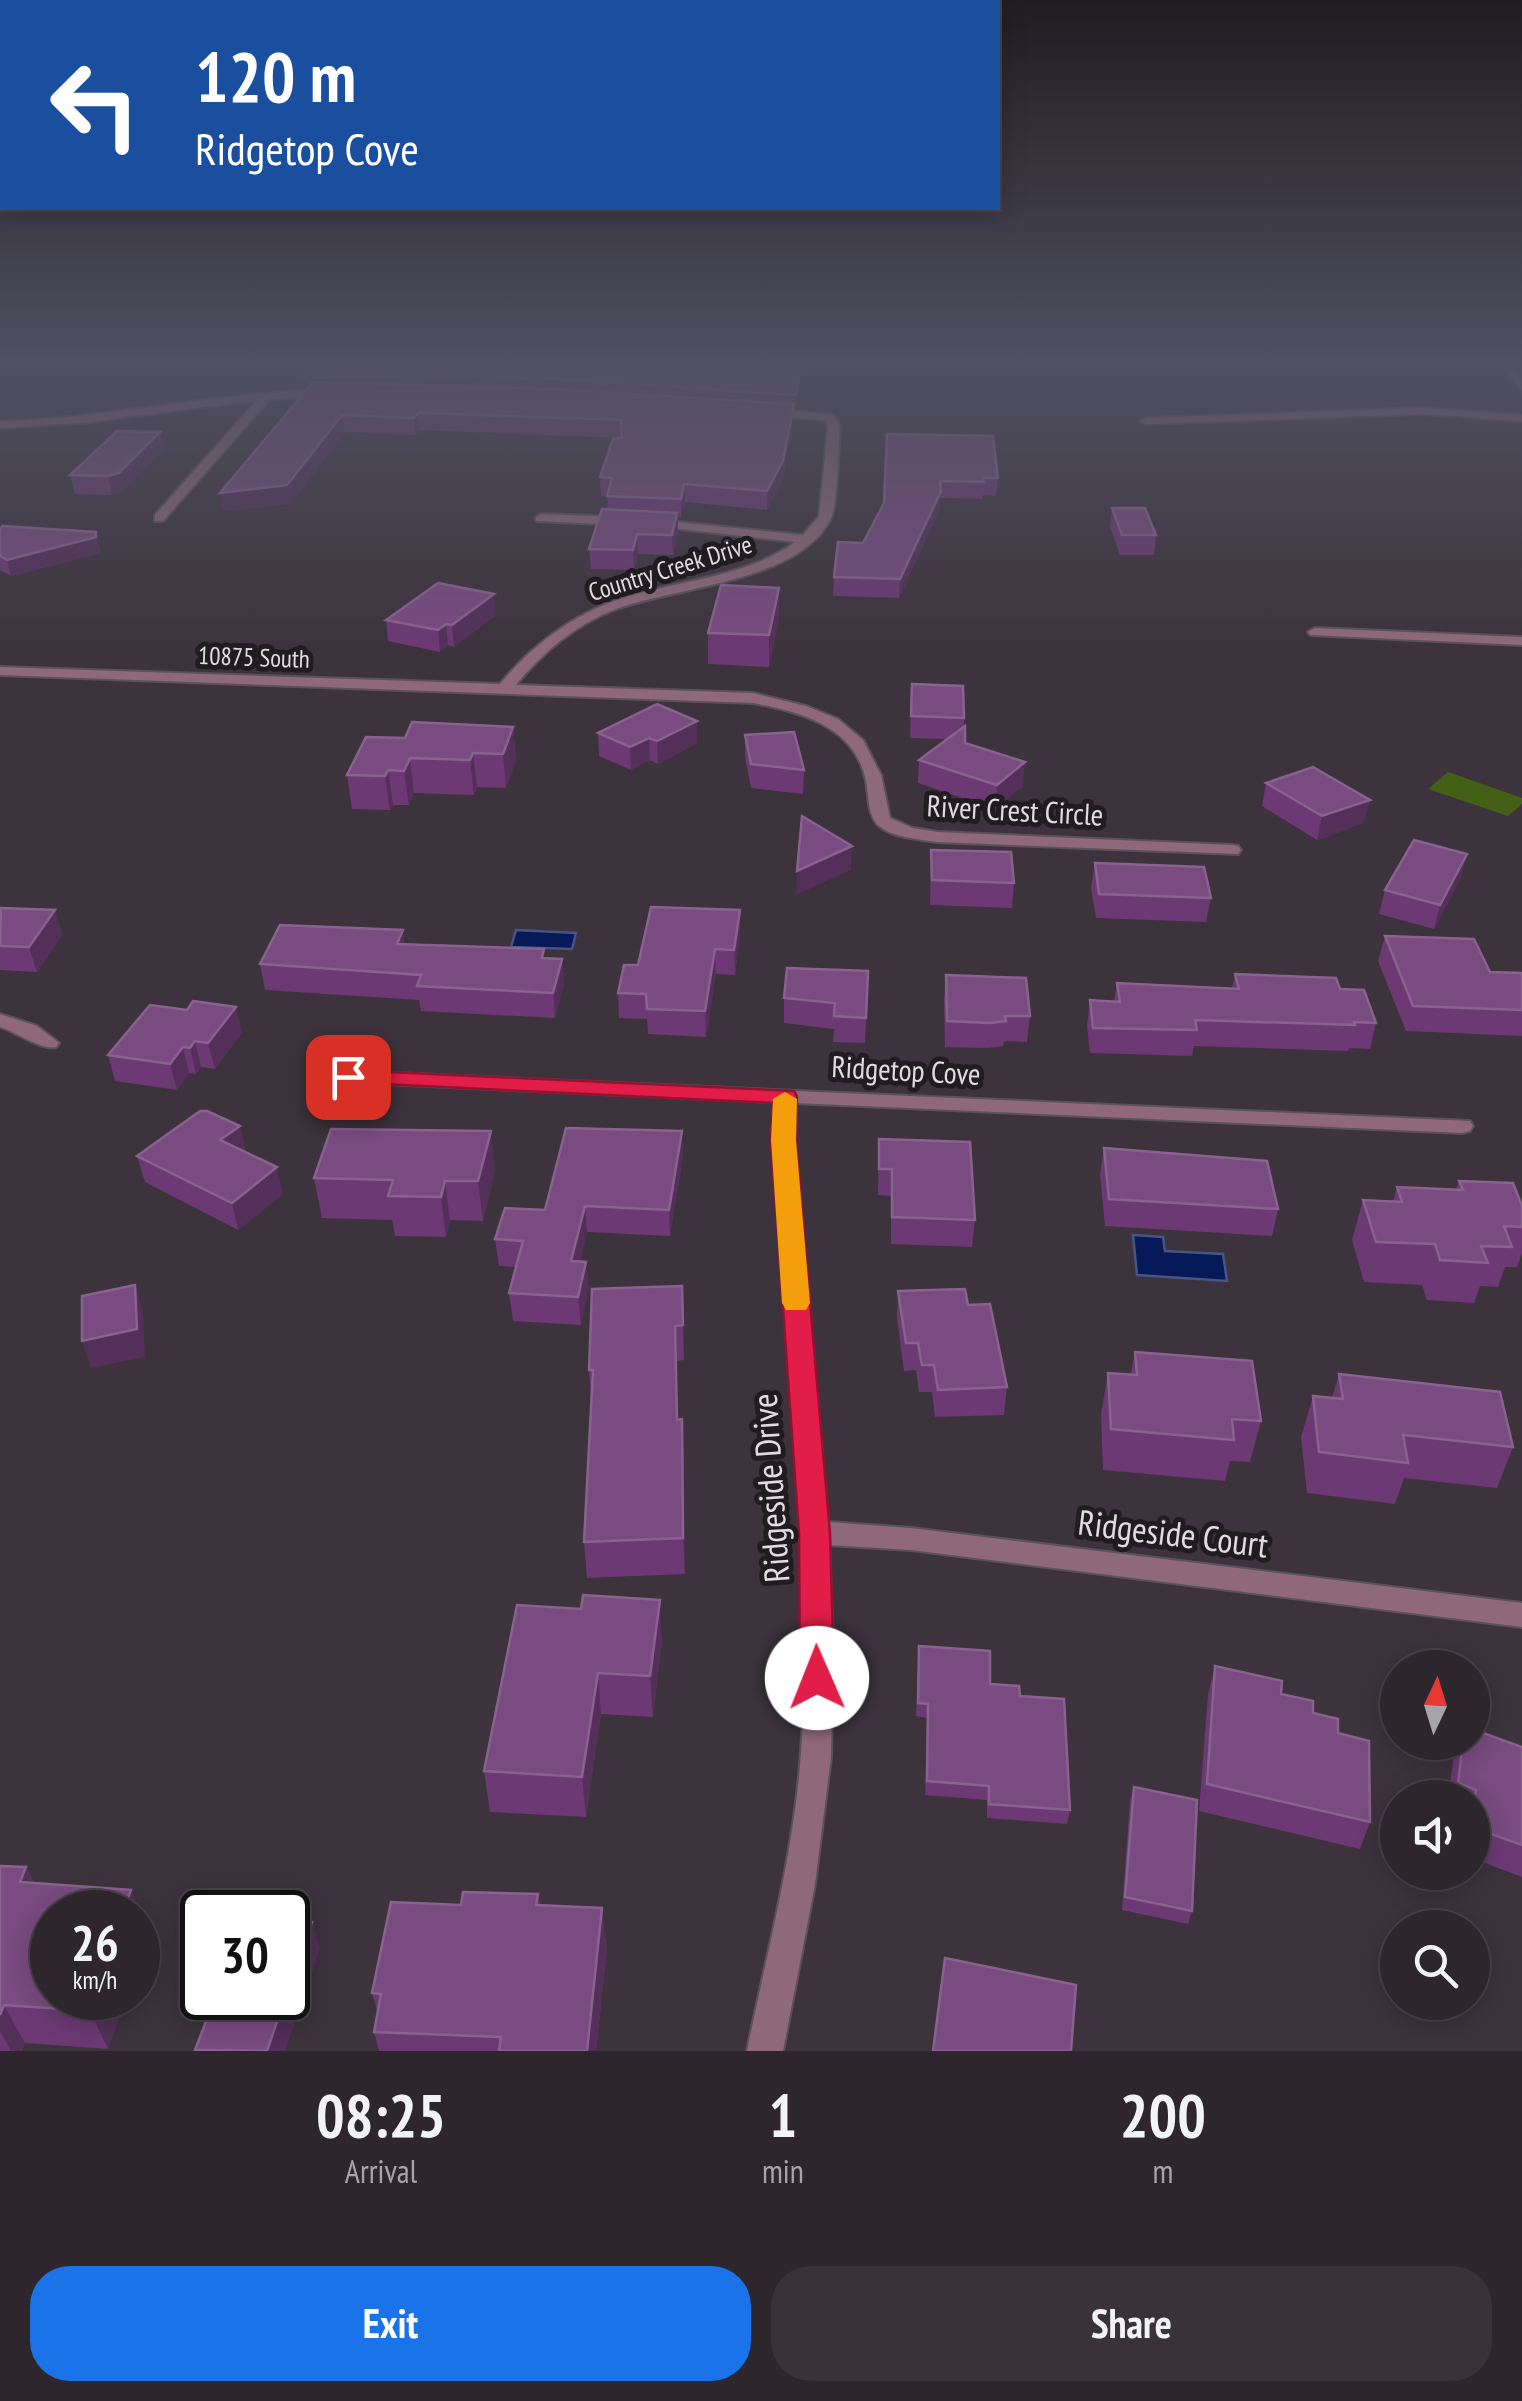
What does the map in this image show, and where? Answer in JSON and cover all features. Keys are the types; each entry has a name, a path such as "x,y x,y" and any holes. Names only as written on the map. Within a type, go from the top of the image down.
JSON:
{"street":[{"path":"158,518 213,457"},
{"path":"541,518 704,526 806,539 825,517 831,457"},
{"name":"Country Creek Drive","path":"506,687 529,657 570,625 622,602 740,572 788,552 806,539"},
{"path":"1315,632 1522,641"},
{"name":"10875 South","path":"0,671 506,687"},
{"name":"River Crest Circle","path":"506,687 718,694 786,704 836,726 855,741 866,757 876,811 890,826 904,832 937,837 1232,850"},
{"path":"0,1020 30,1030 49,1043"},
{"name":"Ridgetop Cove","path":"348,1077 1462,1126"},
{"name":"Ridgeside Drive","path":"765,2051 812,1797 818,1714 814,1533 783,1140 786,1096"},
{"name":"Ridgeside Court","path":"814,1533 911,1539 1522,1615"}],"green space":[{"path":"1448,772 1522,798 1522,804 1508,816 1428,789"}],"shaded area":[{"path":"516,930 576,933 572,949 511,947"},
{"path":"1133,1235 1163,1237 1165,1251 1223,1254 1227,1281 1137,1275"}],"building":[{"path":"90,457 135,457 119,473 70,475"},
{"path":"250,457 309,457 287,485 220,493"},
{"path":"607,457 784,457 767,491 684,484 681,499 607,496 612,478 600,477"},
{"path":"886,457 995,457 998,478 983,478 984,482 940,481 941,491 900,579 834,577 838,542 863,543 884,503"},
{"path":"1112,508 1145,508 1156,535 1122,535"},
{"path":"602,509 677,513 672,535 637,534 633,550 589,549"},
{"path":"2,526 96,532 96,537 7,560 0,556"},
{"path":"438,583 494,594 452,625 438,630 386,620"},
{"path":"721,585 779,588 769,635 708,633"},
{"path":"912,684 963,686 964,718 911,716"},
{"path":"657,704 697,721 657,741 649,738 630,747 598,733"},
{"path":"412,722 513,727 503,754 473,753 470,760 410,758 404,771 388,770 385,776 347,775 366,737 405,738"},
{"path":"965,726 965,743 1025,762 997,785 919,760"},
{"path":"794,732 804,770 751,764 745,735"},
{"path":"1313,767 1370,800 1322,816 1266,783"},
{"path":"802,816 852,846 797,871"},
{"path":"1414,840 1467,854 1440,905 1385,890"},
{"path":"931,850 1011,852 1014,883 932,880"},
{"path":"1095,863 1204,867 1211,898 1099,894"},
{"path":"651,907 740,910 734,950 715,949 705,1011 647,1009 646,994 618,993 624,965 638,965"},
{"path":"1,908 55,910 29,947 0,946"},
{"path":"280,925 403,930 397,944 544,949 542,958 562,959 553,993 417,986 421,975 260,964"},
{"path":"1385,936 1474,939 1490,972 1522,973 1522,1010 1413,1006"},
{"path":"787,968 868,971 866,1018 834,1016 835,1003 784,998"},
{"path":"1235,974 1336,978 1340,989 1364,990 1376,1023 1195,1020 1197,1030 1093,1028 1090,1000 1120,1002 1117,983 1239,989"},
{"path":"946,975 1026,978 1030,1016 1005,1016 1006,1021 990,1023 947,1021"},
{"path":"193,1001 236,1007 208,1043 195,1041 190,1048 183,1047 170,1064 108,1055 150,1005 187,1010"},
{"path":"200,1111 240,1126 220,1140 277,1167 232,1203 137,1156"},
{"path":"566,1128 682,1131 669,1210 585,1206 571,1261 586,1262 578,1297 509,1293 523,1241 495,1239 505,1208 545,1210"},
{"path":"331,1129 491,1131 478,1181 445,1181 441,1197 388,1196 393,1180 314,1178"},
{"path":"879,1139 970,1142 975,1220 892,1217 892,1169 879,1169"},
{"path":"1104,1148 1267,1161 1278,1209 1109,1199"},
{"path":"1459,1181 1513,1183 1522,1206 1522,1227 1504,1226 1512,1247 1481,1246 1488,1263 1440,1260 1435,1244 1376,1242 1363,1200 1402,1202 1397,1187 1463,1190"},
{"path":"135,1285 137,1329 82,1341 82,1296"},
{"path":"682,1286 683,1325 675,1326 677,1420 682,1419 683,1538 584,1542 593,1370 589,1370 592,1289"},
{"path":"965,1289 968,1305 990,1304 1007,1387 938,1390 934,1365 922,1365 918,1343 906,1343 898,1291"},
{"path":"1135,1352 1252,1361 1261,1421 1232,1419 1234,1440 1111,1429 1108,1373 1137,1375"},
{"path":"1339,1374 1500,1392 1513,1447 1403,1435 1408,1463 1319,1452 1313,1396 1343,1399"},
{"path":"583,1595 660,1600 650,1676 598,1673 582,1777 484,1771 517,1605 581,1609"},
{"path":"919,1646 990,1651 990,1684 1019,1686 1020,1696 1064,1699 1070,1810 989,1804 989,1786 927,1781 928,1704 918,1703"},
{"path":"1215,1666 1282,1681 1281,1694 1313,1701 1313,1713 1338,1719 1338,1733 1369,1741 1370,1822 1207,1784"},
{"path":"1490,1735 1522,1747 1522,1845 1490,1833 1490,1780 1458,1780 1461,1760 1490,1760"},
{"path":"1134,1787 1197,1800 1192,1911 1125,1897"},
{"path":"0,1866 26,1867 20,1882 131,1890 30,1890 30,2007 4,2005 0,2015"},
{"path":"463,1892 538,1894 536,1905 602,1908 587,2051 499,2051 501,2037 374,2032 381,1994 372,1993 391,1902 461,1905"},
{"path":"945,1958 1076,1985 1071,2051 933,2051"},
{"path":"207,2020 278,2020 267,2051 195,2050"}],"slow traffic":[{"path":"785,1099 783,1140 796,1303"}],"route":[{"path":"348,1077 786,1096 783,1140 814,1533 817,1678"}]}
